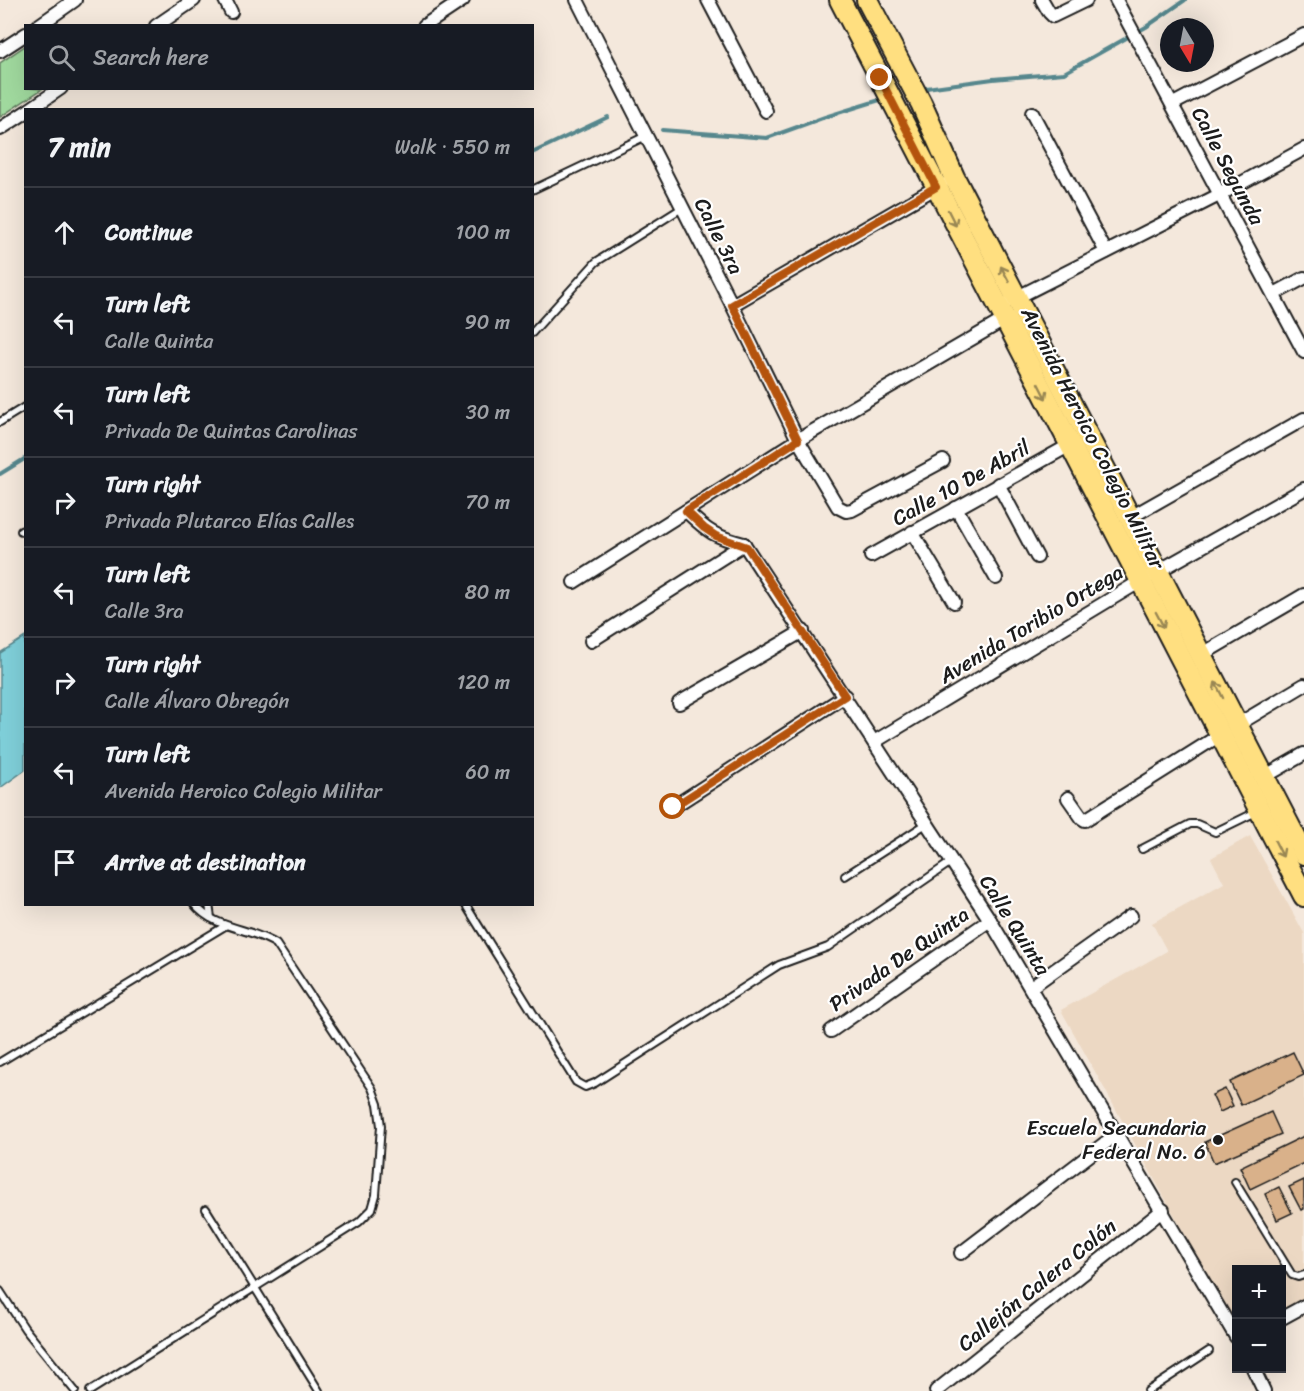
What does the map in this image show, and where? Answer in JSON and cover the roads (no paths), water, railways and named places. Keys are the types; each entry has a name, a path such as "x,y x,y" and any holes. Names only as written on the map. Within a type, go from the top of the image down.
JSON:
{"main road":[{"name":"Avenida Heroico Colegio Militar","path":"840,0 1140,582 1228,730 1298,827 1304,854"},
{"name":"Avenida Heroico Colegio Militar","path":"872,8 921,103 954,177 1202,655 1228,730 1260,810 1304,896"},
{"path":"853,26 872,8"}],"street":[{"path":"41,24 75,0"},
{"path":"159,24 194,0"},
{"path":"225,0 231,12"},
{"path":"427,24 463,0"},
{"name":"Calle 3ra","path":"577,0 798,440 838,507 846,511 852,510 943,461"},
{"path":"708,0 766,111"},
{"path":"1042,0 1051,15 1056,15 1086,0"},
{"name":"Calle Segunda","path":"1116,0 1304,352"},
{"path":"1173,104 1304,34"},
{"path":"0,51 24,35"},
{"path":"31,108 58,90"},
{"path":"1032,112 1106,252"},
{"path":"0,129 24,113"},
{"path":"574,582 1002,313 1106,252 1304,149"},
{"path":"732,305 954,177"},
{"path":"1274,294 1304,278"},
{"path":"1131,517 1304,419"},
{"name":"Calle 10 De Abril","path":"871,556 1070,445"},
{"path":"998,484 1037,557"},
{"name":"Avenida Toribio Ortega","path":"874,742 1140,582 1304,489"},
{"path":"956,508 996,578"},
{"path":"686,511 716,536 744,544"},
{"path":"912,532 954,602"},
{"path":"591,641 744,544"},
{"name":"Calle Quinta","path":"744,544 990,920 1232,1330"},
{"path":"1202,655 1304,595"},
{"path":"679,703 803,631"},
{"path":"1068,798 1085,820 1304,685"},
{"path":"673,807 845,696"},
{"path":"1264,777 1304,754"},
{"path":"1031,987 1131,916"},
{"name":"Privada De Quinta","path":"831,1031 990,920"},
{"path":"961,1253 1117,1134"},
{"name":"Callejón Calera Colón","path":"936,1391 1163,1210"},
{"path":"1286,1315 1304,1306"},
{"path":"1255,1373 1264,1391"}],"lane":[{"path":"534,189 646,136"},
{"path":"534,331 596,262 683,208"},
{"path":"0,422 24,407"},
{"path":"1142,849 1190,824 1197,824 1215,832 1260,810"},
{"path":"845,876 927,823"},
{"path":"466,906 576,1082 585,1087 595,1083 779,965 828,947 951,862"},
{"path":"90,1391 359,1222 372,1209 376,1195 380,1114 372,1088 281,949 271,940 225,926 211,918 198,906"},
{"path":"209,906 211,918"},
{"path":"0,1062 225,926"},
{"path":"1235,1182 1292,1275 1298,1277 1304,1275"},
{"path":"206,1209 319,1391"},
{"path":"0,1291 25,1329 75,1391"},
{"path":"1148,1391 1209,1351"}],"water":[{"path":"24,638 24,771 0,788 0,653"}],"waterway":[{"path":"919,89 993,79 1064,73 1146,27 1185,0"},
{"path":"662,130 767,138 883,99"},
{"path":"534,152 608,117"},
{"path":"0,474 24,459"}],"place":[{"name":"Escuela Secundaria Federal No. 6","path":"1218,1140"}]}
